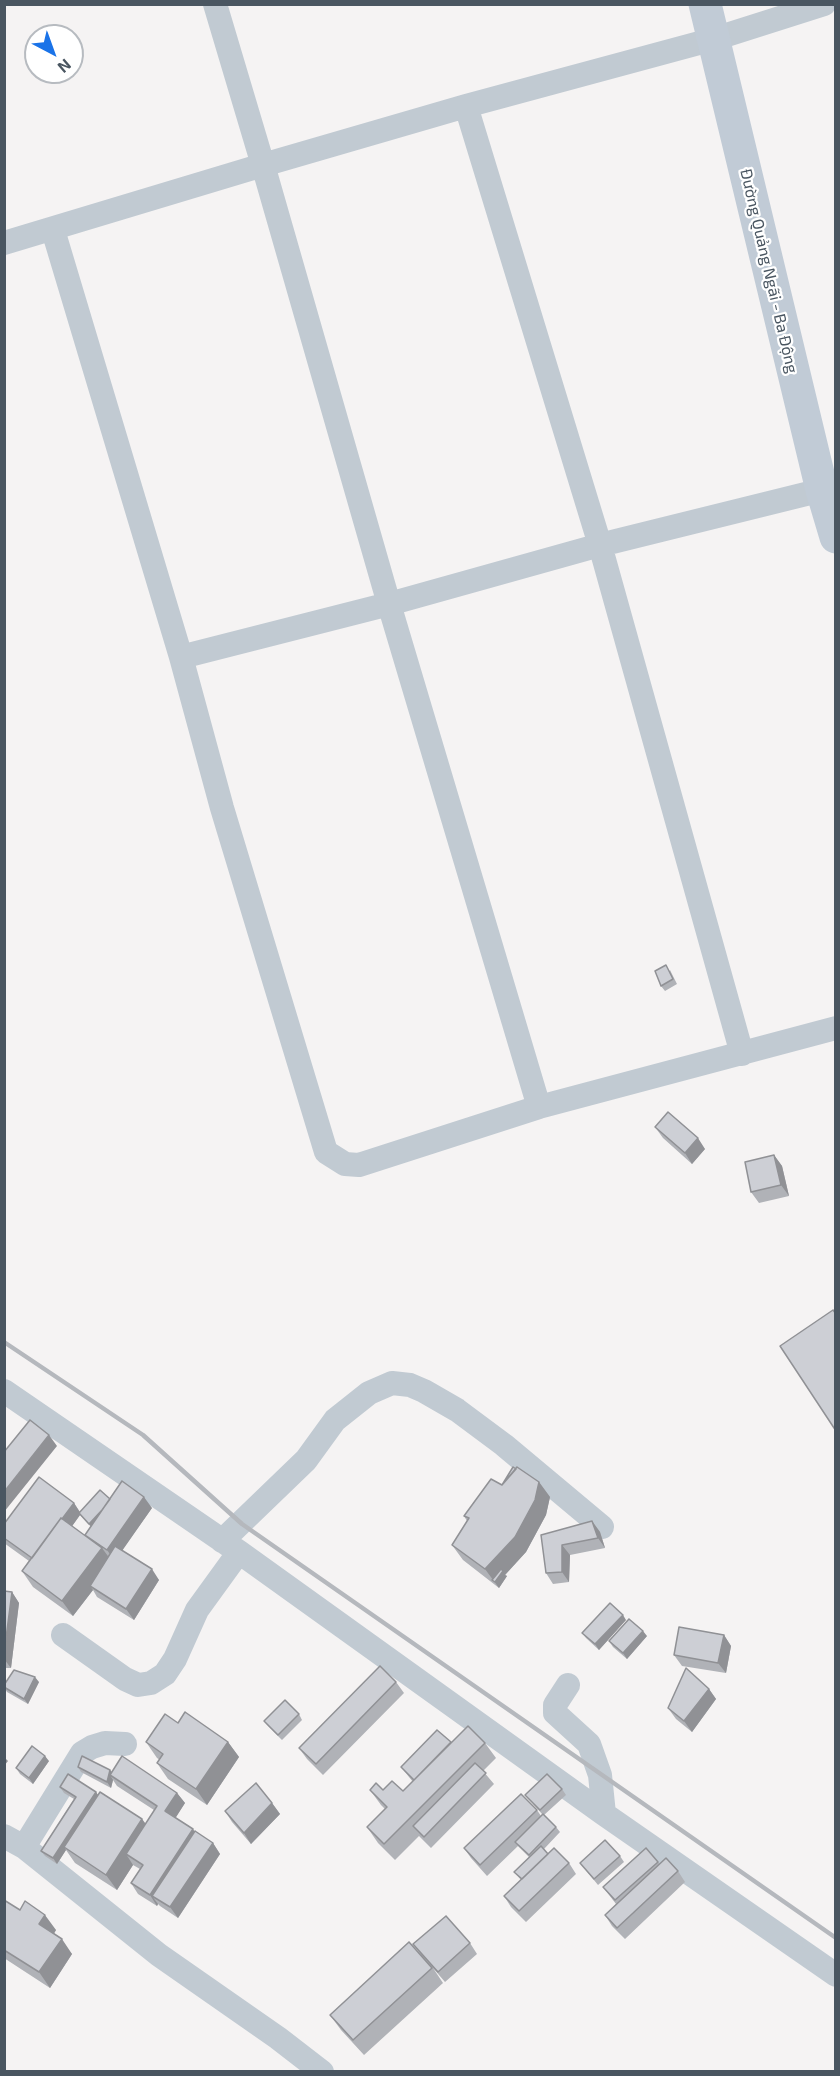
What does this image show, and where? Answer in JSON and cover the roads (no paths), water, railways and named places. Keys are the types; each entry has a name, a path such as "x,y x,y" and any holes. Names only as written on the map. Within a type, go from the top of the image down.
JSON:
{"main road":[{"name":"Đường Quảng Ngãi - Ba Động","path":"705,4 822,490 836,537"}],"street":[{"path":"215,4 389,604 539,1107"},
{"path":"4,243 466,106 714,39 824,4"},
{"path":"466,106 600,545 742,1054"},
{"path":"53,230 182,657 222,808 326,1152 345,1164 359,1165 539,1107 836,1028"},
{"path":"182,657 389,604 600,545 822,490"},
{"path":"63,1635 124,1679 138,1685 151,1683 165,1674 230,1547 282,1484 306,1460 335,1420 369,1393 393,1383 410,1385 457,1410 489,1433 602,1527"},
{"path":"4,1391 230,1547 604,1814 836,1975"},
{"path":"568,1685 555,1705 555,1713 588,1744 600,1775 604,1814"},
{"path":"125,1744 105,1743 82,1753 14,1842 159,1955 278,2037 322,2072"}],"railway":[{"path":"4,1342 143,1435 242,1524 836,1938"}]}
